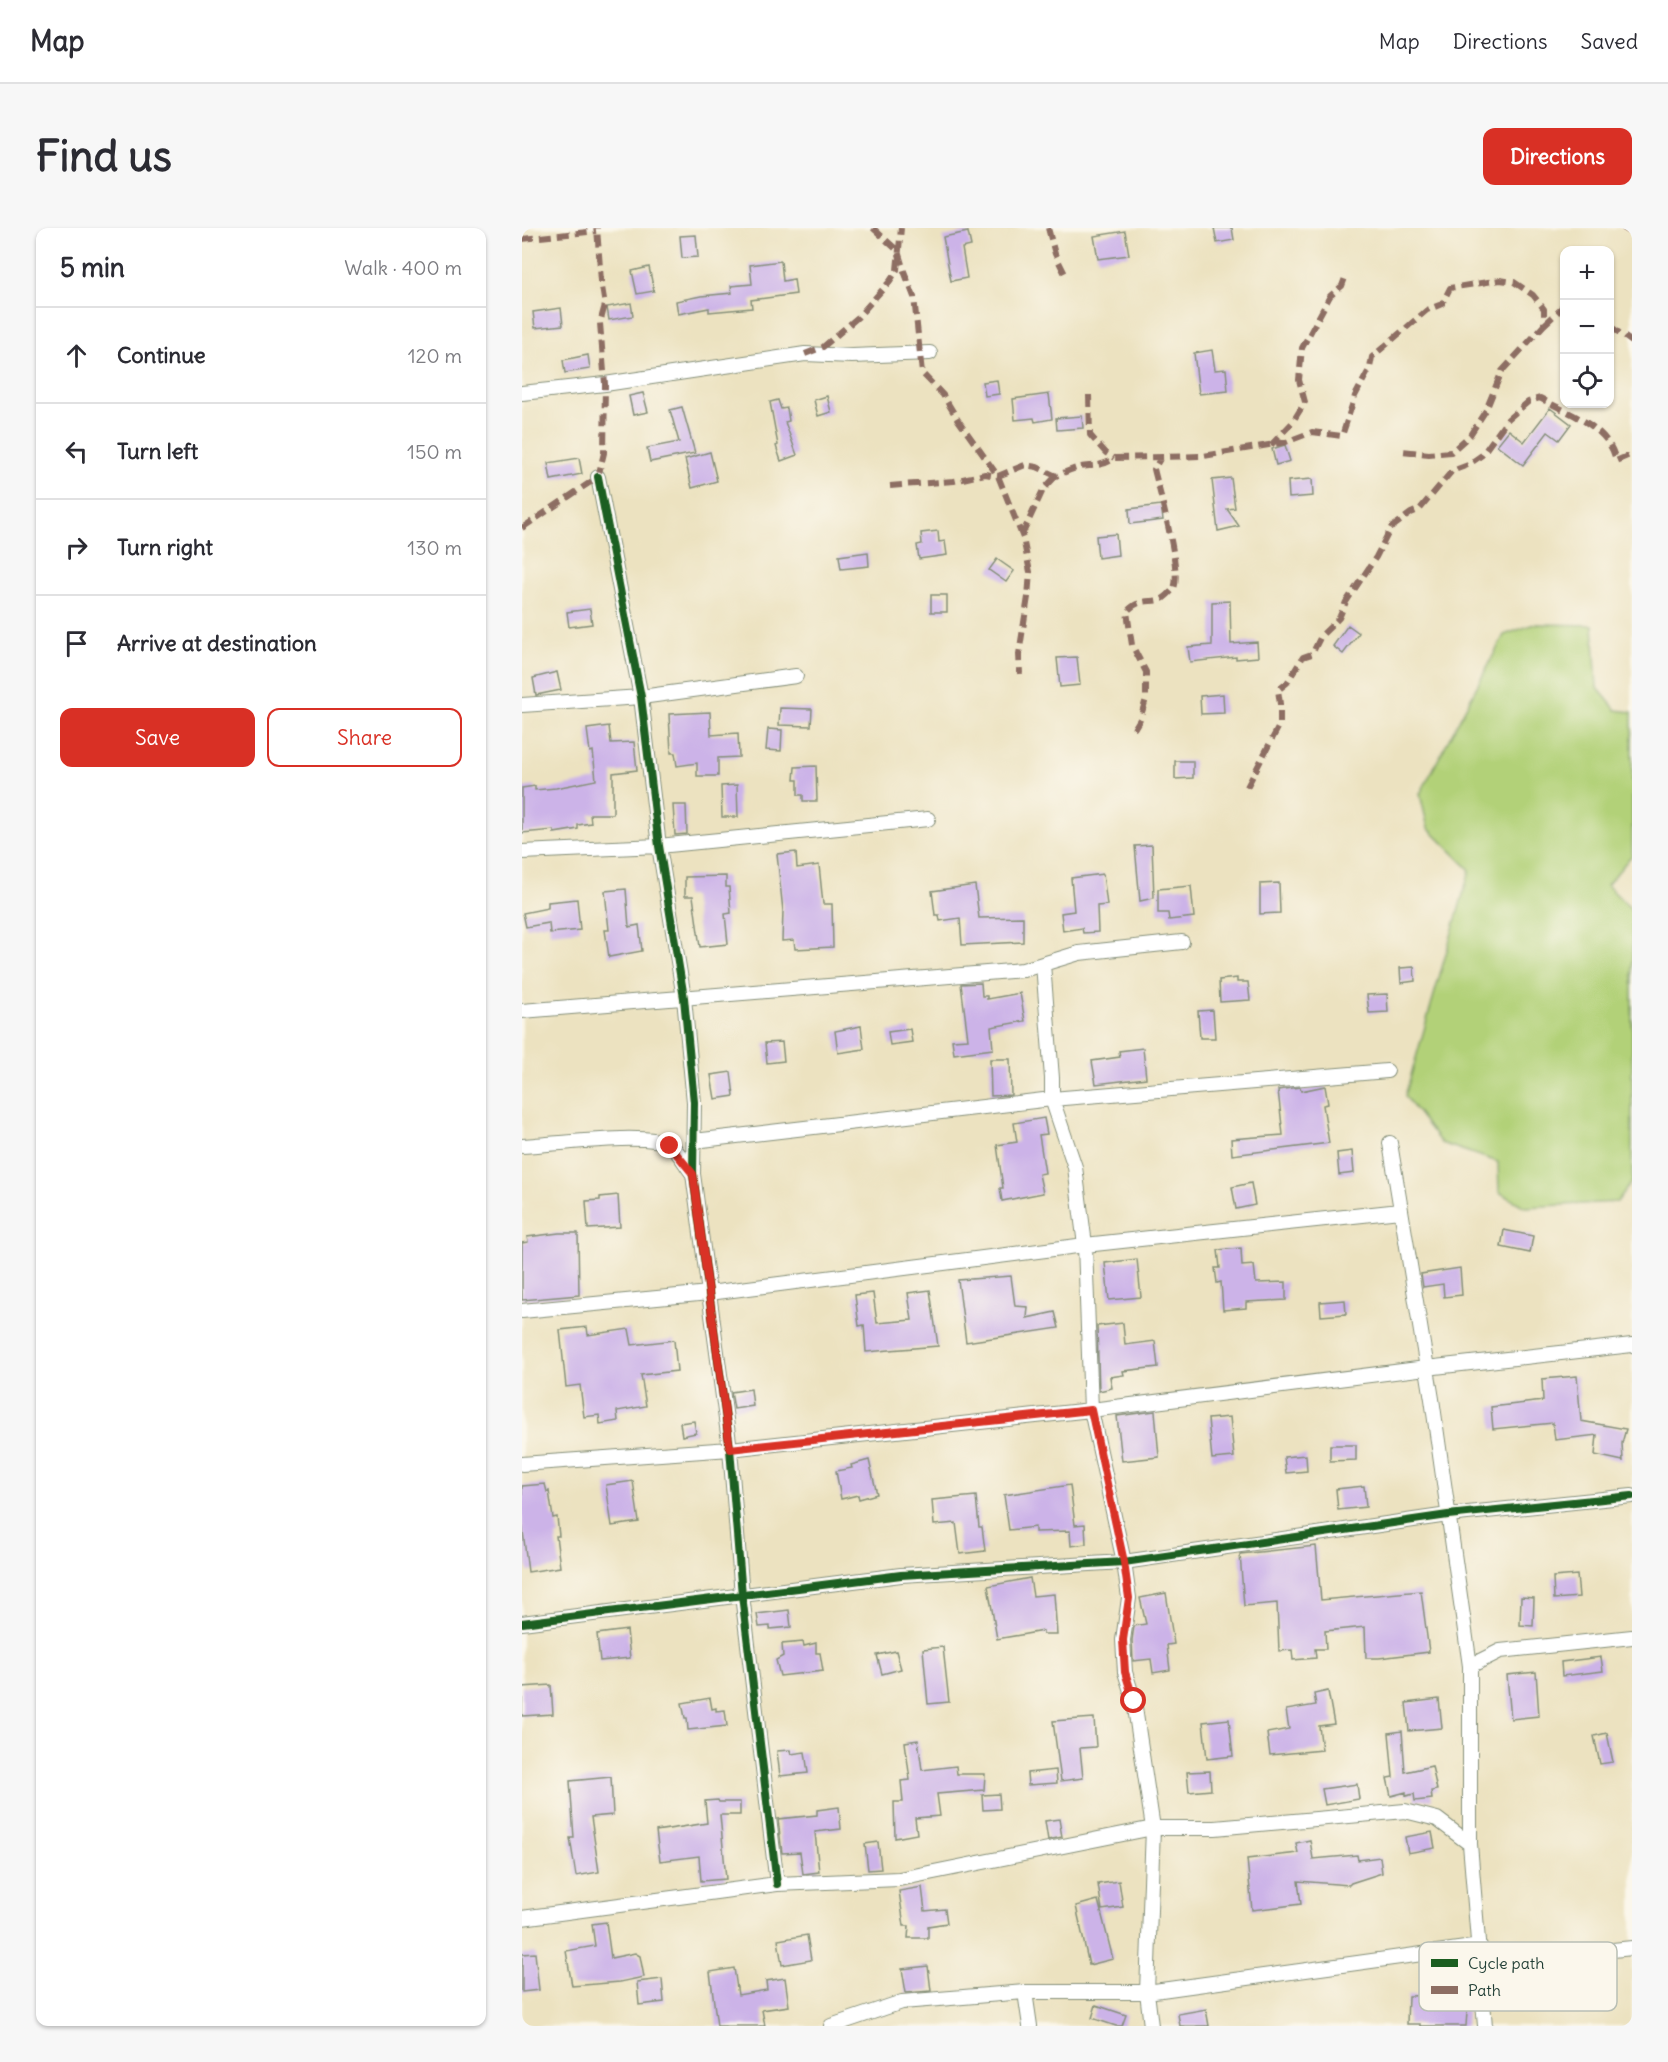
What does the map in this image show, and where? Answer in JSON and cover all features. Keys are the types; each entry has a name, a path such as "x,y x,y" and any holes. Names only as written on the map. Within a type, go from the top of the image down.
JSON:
{"street":[{"path":"522,393 605,384 805,354 852,356 930,353"},
{"path":"598,477 641,698 659,846 684,998 694,1102 693,1174 730,1449 742,1595 777,1884"},
{"path":"522,705 641,698 796,676"},
{"path":"522,852 659,846 928,819"},
{"path":"522,1011 1023,970 1079,953 1182,942"},
{"path":"1043,964 1052,1099 1075,1167 1085,1245 1091,1410 1124,1562 1129,1598 1123,1640 1125,1672 1134,1701 1153,1828 1147,1992 1151,2026"},
{"path":"694,1141 1052,1099 1387,1071"},
{"path":"522,1146 657,1140 670,1146 693,1174"},
{"path":"1389,1143 1426,1368 1470,1666 1470,1844 1479,1942"},
{"path":"522,1311 709,1293 1085,1245 1400,1211"},
{"path":"522,1464 730,1449 1091,1410 1632,1345"},
{"path":"522,1623 902,1575 1124,1562 1448,1515 1632,1496"},
{"path":"1470,1666 1500,1651 1632,1637"},
{"path":"522,1918 777,1884 899,1879 1153,1828 1215,1828 1405,1811 1437,1819 1470,1844"},
{"path":"1617,1950 1632,1948"},
{"path":"831,2026 902,2002 1025,1992 1147,1992 1419,1960"},
{"path":"1025,1992 1030,2026"},
{"path":"1484,2011 1485,2026"}],"green space":[{"path":"1534,624 1593,625 1597,687 1616,710 1632,712 1632,855 1607,885 1632,910 1632,1181 1617,1202 1525,1207 1499,1192 1498,1162 1441,1143 1405,1096 1470,870 1428,828 1420,794 1504,635"}],"building":[{"path":"1214,228 1232,228 1234,240 1217,243"},
{"path":"1125,231 1129,255 1098,259 1094,236"},
{"path":"968,232 971,246 962,248 967,278 951,281 943,237"},
{"path":"696,235 698,257 682,258 680,236"},
{"path":"781,261 783,281 794,279 796,294 751,300 752,308 709,312 709,308 678,314 676,301 732,293 731,286 752,284 750,265"},
{"path":"649,267 654,291 637,294 632,271"},
{"path":"631,303 633,316 609,320 607,307"},
{"path":"561,308 563,325 535,328 533,312"},
{"path":"1212,350 1215,370 1226,369 1228,391 1199,394 1194,353"},
{"path":"588,355 590,369 565,373 563,360"},
{"path":"997,380 999,394 985,396 983,382"},
{"path":"643,393 648,412 633,415 629,396"},
{"path":"1049,394 1052,419 1035,422 1034,418 1015,420 1013,399"},
{"path":"827,396 831,412 818,416 814,400"},
{"path":"778,400 781,409 787,408 789,421 785,422 797,455 781,461 776,446 778,445 770,402"},
{"path":"682,407 695,453 650,462 647,448 679,442 670,410"},
{"path":"1550,408 1571,424 1559,440 1548,432 1523,465 1497,445 1509,430 1524,442"},
{"path":"1082,416 1083,428 1057,430 1056,418"},
{"path":"1285,445 1290,461 1276,465 1272,449"},
{"path":"710,452 717,481 692,488 685,459"},
{"path":"579,458 582,474 551,480 548,463"},
{"path":"1231,478 1235,508 1227,509 1239,526 1218,531 1212,480"},
{"path":"1312,479 1313,496 1289,498 1288,481"},
{"path":"1161,505 1163,520 1130,524 1129,509"},
{"path":"938,531 939,542 945,541 947,555 919,559 917,545 922,544 921,533"},
{"path":"1116,534 1118,555 1098,558 1096,536"},
{"path":"868,552 869,566 841,569 839,556"},
{"path":"997,559 1014,571 1006,582 989,570"},
{"path":"931,595 947,595 947,612 931,612"},
{"path":"1230,601 1231,644 1257,642 1258,657 1190,662 1188,647 1212,645 1212,602"},
{"path":"590,609 592,624 569,627 567,612"},
{"path":"1348,625 1359,633 1343,654 1333,646"},
{"path":"1077,657 1080,685 1060,687 1057,658"},
{"path":"557,672 561,690 536,695 533,678"},
{"path":"1223,694 1224,713 1201,714 1200,696"},
{"path":"780,708 812,709 811,726 779,725"},
{"path":"710,712 711,735 738,733 739,757 718,758 718,776 697,776 697,763 677,766 675,753 671,753 669,714"},
{"path":"609,726 611,743 634,742 637,770 613,773 613,814 590,814 591,823 578,825 578,829 554,833 554,830 522,833 522,788 535,786 535,790 556,788 596,780 593,751 590,752 587,729"},
{"path":"768,729 782,730 781,751 766,750"},
{"path":"1175,761 1193,761 1193,778 1175,779"},
{"path":"816,766 817,801 803,801 803,795 798,795 798,780 794,780 795,767"},
{"path":"737,785 738,817 722,817 721,786"},
{"path":"673,805 686,805 687,834 675,835"},
{"path":"1152,845 1154,898 1140,901 1135,846"},
{"path":"796,852 797,868 819,865 823,904 832,904 833,947 795,949 794,940 782,941 783,911 777,854"},
{"path":"1103,874 1107,905 1097,906 1098,932 1083,933 1082,928 1063,931 1061,913 1074,911 1071,878"},
{"path":"726,876 731,913 725,914 728,944 700,947 693,896 685,896 685,877"},
{"path":"1279,883 1280,913 1260,914 1260,884"},
{"path":"975,885 979,918 1023,917 1023,942 962,945 960,918 940,921 939,915 935,915 932,891"},
{"path":"1191,886 1194,917 1169,920 1168,913 1158,913 1158,889"},
{"path":"626,889 629,927 639,925 642,951 609,957 605,930 609,930 605,891"},
{"path":"577,899 580,930 550,933 549,923 526,927 523,913 548,908 548,902"},
{"path":"1414,967 1415,981 1401,983 1400,968"},
{"path":"1237,978 1237,982 1248,982 1250,1000 1220,1002 1219,980"},
{"path":"981,983 982,996 987,996 987,999 1020,993 1025,1021 991,1027 993,1049 954,1054 952,1040 968,1039 961,984"},
{"path":"1387,994 1388,1012 1369,1013 1367,995"},
{"path":"1213,1010 1215,1038 1200,1038 1198,1011"},
{"path":"861,1026 864,1049 838,1053 835,1031"},
{"path":"910,1029 912,1042 890,1045 888,1032"},
{"path":"782,1042 784,1061 767,1063 765,1043"},
{"path":"1143,1048 1146,1078 1096,1084 1092,1061 1120,1057 1119,1051"},
{"path":"990,1059 1010,1059 1011,1095 991,1096"},
{"path":"731,1072 734,1096 715,1099 711,1075"},
{"path":"1325,1086 1328,1104 1323,1105 1329,1143 1232,1155 1231,1139 1283,1135 1278,1090 1300,1087 1301,1091"},
{"path":"1044,1118 1047,1134 1039,1135 1045,1173 1039,1174 1043,1193 1002,1201 1000,1188 1003,1188 997,1145 1017,1142 1014,1123"},
{"path":"1352,1151 1354,1173 1339,1175 1337,1153"},
{"path":"1251,1183 1255,1205 1236,1209 1232,1187"},
{"path":"618,1195 620,1227 588,1229 586,1201"},
{"path":"1504,1230 1533,1236 1530,1253 1501,1247"},
{"path":"578,1233 579,1295 522,1300 522,1243 528,1242 527,1237"},
{"path":"1241,1248 1242,1266 1254,1265 1256,1283 1286,1282 1286,1300 1246,1302 1246,1308 1223,1310 1221,1282 1217,1283 1215,1268 1220,1268 1218,1250"},
{"path":"1137,1259 1141,1297 1109,1300 1105,1263"},
{"path":"1460,1268 1462,1295 1444,1297 1443,1284 1423,1287 1421,1274"},
{"path":"1011,1276 1015,1306 1028,1307 1027,1318 1055,1312 1059,1328 966,1342 958,1280"},
{"path":"930,1290 938,1346 866,1352 864,1325 859,1326 855,1295 873,1293 877,1323 912,1320 908,1293"},
{"path":"1345,1300 1346,1314 1321,1316 1320,1302"},
{"path":"1123,1323 1125,1345 1155,1341 1158,1367 1123,1371 1124,1375 1110,1377 1112,1388 1099,1391 1097,1326"},
{"path":"587,1327 588,1335 629,1329 632,1345 674,1340 677,1371 641,1375 646,1406 617,1411 618,1421 600,1424 599,1415 584,1417 580,1385 566,1387 560,1330"},
{"path":"1577,1376 1581,1421 1626,1429 1622,1443 1623,1461 1595,1455 1597,1435 1555,1440 1553,1423 1493,1429 1491,1407 1543,1401 1542,1379"},
{"path":"751,1389 753,1406 734,1409 731,1392"},
{"path":"1155,1411 1159,1457 1122,1461 1117,1416"},
{"path":"1230,1417 1234,1457 1212,1459 1208,1419"},
{"path":"694,1421 696,1433 682,1436 680,1423"},
{"path":"1330,1445 1356,1445 1356,1460 1330,1461"},
{"path":"1306,1455 1307,1471 1286,1473 1284,1457"},
{"path":"869,1460 877,1494 859,1499 858,1495 841,1499 836,1471 852,1468 851,1465"},
{"path":"633,1481 639,1522 612,1526 606,1485"},
{"path":"545,1484 547,1492 549,1491 553,1518 557,1517 559,1536 556,1536 560,1567 528,1572 522,1523 522,1486"},
{"path":"1070,1485 1075,1525 1085,1524 1086,1544 1071,1546 1070,1531 1035,1532 1035,1527 1009,1530 1004,1495"},
{"path":"1364,1486 1366,1507 1338,1510 1336,1489"},
{"path":"976,1496 979,1527 982,1527 985,1551 960,1554 956,1523 934,1525 932,1500"},
{"path":"1316,1546 1321,1600 1421,1591 1429,1652 1366,1658 1365,1627 1325,1631 1326,1649 1315,1649 1316,1658 1293,1660 1292,1650 1279,1651 1277,1603 1244,1606 1240,1554"},
{"path":"1577,1575 1579,1597 1554,1599 1553,1577"},
{"path":"1030,1578 1033,1596 1054,1594 1057,1634 1043,1634 1043,1631 997,1639 988,1586"},
{"path":"1166,1593 1174,1644 1167,1645 1170,1670 1153,1673 1151,1659 1133,1661 1134,1626 1146,1624 1140,1598"},
{"path":"1521,1597 1534,1598 1533,1626 1520,1625"},
{"path":"789,1610 791,1627 770,1629 770,1626 759,1627 757,1614"},
{"path":"627,1630 630,1658 600,1661 597,1634"},
{"path":"803,1642 804,1646 816,1643 816,1653 820,1653 823,1671 780,1676 776,1660 783,1656 782,1644"},
{"path":"943,1647 949,1702 928,1704 923,1649"},
{"path":"896,1651 901,1669 882,1674 877,1655"},
{"path":"1601,1657 1603,1671 1562,1676 1561,1662"},
{"path":"1536,1672 1539,1716 1511,1719 1507,1675"},
{"path":"551,1685 553,1714 522,1716 522,1687"},
{"path":"1328,1691 1334,1724 1319,1726 1322,1750 1270,1755 1267,1733 1289,1729 1286,1710 1316,1705 1314,1694"},
{"path":"710,1698 712,1709 725,1710 727,1726 688,1730 682,1703"},
{"path":"1439,1699 1442,1728 1409,1731 1406,1703"},
{"path":"1094,1718 1096,1747 1080,1748 1083,1778 1061,1781 1053,1721"},
{"path":"1229,1719 1233,1756 1207,1759 1203,1722"},
{"path":"1402,1731 1405,1772 1432,1766 1437,1790 1431,1791 1432,1799 1415,1801 1414,1794 1406,1796 1406,1792 1391,1796 1387,1778 1393,1777 1389,1733"},
{"path":"1607,1733 1613,1762 1600,1764 1594,1736"},
{"path":"918,1740 922,1770 956,1766 957,1774 985,1774 984,1790 937,1794 940,1816 915,1818 917,1834 895,1838 894,1802 903,1802 901,1781 910,1780 905,1742"},
{"path":"790,1750 791,1754 805,1752 808,1773 780,1776 777,1751"},
{"path":"1056,1770 1057,1783 1028,1785 1027,1773"},
{"path":"1210,1771 1211,1790 1189,1792 1187,1772"},
{"path":"611,1777 613,1815 591,1817 599,1872 576,1876 570,1838 574,1838 570,1781"},
{"path":"1357,1784 1359,1799 1325,1805 1322,1789"},
{"path":"999,1794 1000,1809 983,1810 982,1795"},
{"path":"718,1800 719,1802 740,1802 740,1815 720,1815 726,1879 701,1881 699,1856 660,1861 656,1831 707,1823 705,1801"},
{"path":"839,1807 841,1829 815,1832 819,1872 803,1874 800,1852 782,1853 778,1819 817,1815 817,1810"},
{"path":"1059,1819 1062,1837 1048,1840 1045,1821"},
{"path":"1432,1832 1435,1848 1408,1853 1405,1837"},
{"path":"1310,1840 1313,1859 1357,1855 1358,1860 1380,1857 1382,1873 1349,1885 1298,1881 1301,1904 1252,1910 1247,1859 1298,1853 1296,1843"},
{"path":"878,1842 881,1869 868,1870 865,1844"},
{"path":"1119,1881 1123,1907 1102,1910 1098,1884"},
{"path":"922,1887 925,1911 945,1909 947,1923 928,1926 928,1938 908,1938 909,1926 904,1926 899,1891"},
{"path":"1098,1900 1113,1959 1089,1965 1076,1906"},
{"path":"606,1922 611,1958 635,1953 640,1956 644,1977 620,1982 572,1986 566,1951 595,1946 592,1924"},
{"path":"807,1935 811,1960 782,1965 778,1940"},
{"path":"535,1953 539,1990 522,1992 522,1954"},
{"path":"928,1966 931,1991 906,1993 902,1969"},
{"path":"734,1968 738,1995 767,1990 766,1981 785,1978 789,2006 762,2010 765,2026 717,2026 710,1972"},
{"path":"662,1979 664,2002 639,2005 637,1982"},
{"path":"1408,1996 1419,1996 1419,2011 1467,2011 1466,2026 1407,2024"},
{"path":"1096,2005 1126,2015 1122,2026 1092,2018"},
{"path":"1206,2009 1209,2026 1180,2026 1178,2014"}],"marked path":[{"path":"522,528 598,477 604,453 605,384 600,323 605,305 597,228"},
{"path":"873,228 898,251 914,297 922,373 943,395 998,476 1023,538 1030,572 1019,654 1020,674"},
{"path":"805,354 823,347 858,317 890,281 897,270 901,228"},
{"path":"1048,228 1055,254 1067,278"},
{"path":"1623,228 1632,233"},
{"path":"522,239 596,231"},
{"path":"1271,445 1292,423 1305,402 1299,380 1302,348 1330,296 1342,286 1346,275"},
{"path":"890,486 954,481 985,474 998,476 1025,465 1037,467 1056,476 1080,467 1102,464 1114,458 1204,456 1286,442 1312,432 1342,436 1355,396 1370,368 1372,357 1427,310 1442,304 1450,288 1500,280 1514,282 1533,295 1544,309 1544,325 1502,371 1486,410 1470,435 1451,452 1429,454 1402,451"},
{"path":"1544,325 1560,310"},
{"path":"1614,329 1632,342"},
{"path":"1089,395 1090,435 1106,453 1114,458"},
{"path":"1247,787 1280,724 1278,690 1287,683 1303,657 1312,654 1321,636 1339,618 1346,602 1376,557 1391,528 1420,509 1452,471 1468,465 1482,455 1508,419 1528,402 1540,398 1597,430 1612,449 1616,461 1632,454"},
{"path":"1134,729 1140,719 1146,699 1146,672 1132,645 1127,612 1136,604 1164,598 1174,588 1176,579 1173,548 1154,469 1160,459"},
{"path":"1022,535 1043,490 1056,476"}],"cycle path":[{"path":"598,477 641,697 659,846 684,998 694,1102 693,1174 730,1449 742,1595 777,1884"},
{"path":"522,1623 901,1575 1124,1562 1448,1515 1632,1496"}],"route":[{"path":"670,1146 693,1174 730,1449 1091,1410 1124,1562 1129,1598 1123,1640 1125,1672 1134,1701"}]}
